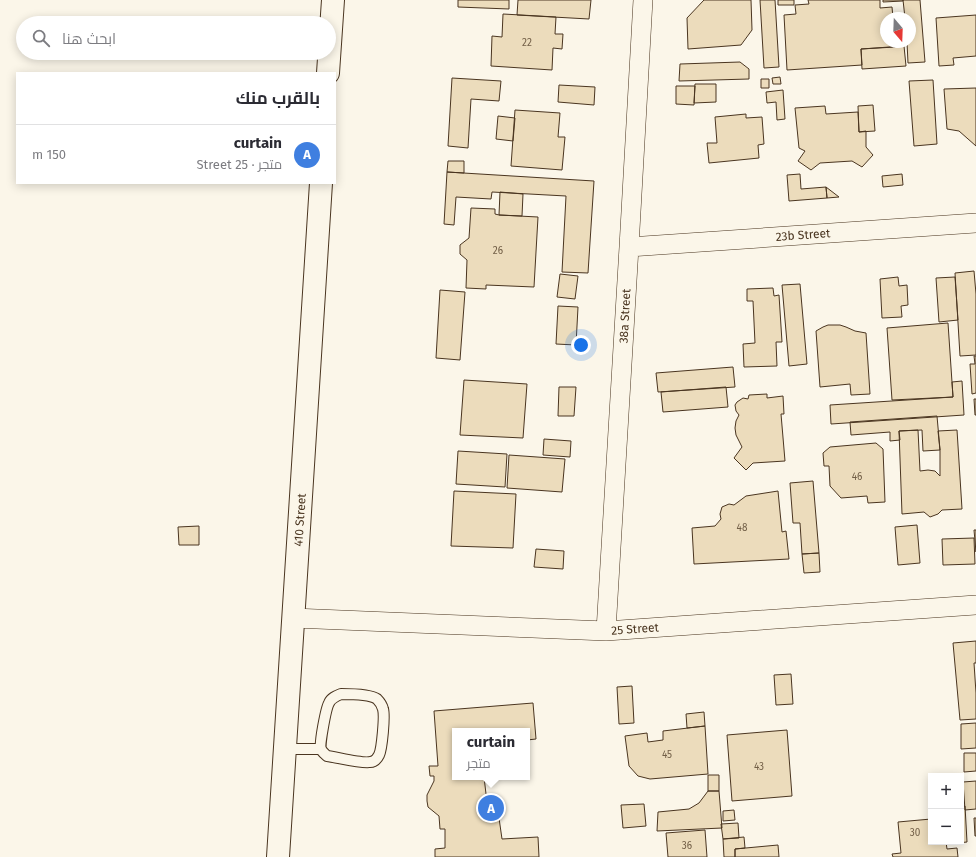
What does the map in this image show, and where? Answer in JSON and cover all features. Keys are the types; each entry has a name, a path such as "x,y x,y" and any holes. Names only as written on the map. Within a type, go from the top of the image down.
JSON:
{"street":[{"path":"332,16 333,0"},
{"name":"38a Street","path":"606,631 643,0"},
{"path":"328,72 329,60"},
{"name":"410 Street","path":"278,857 321,184"},
{"name":"23b Street","path":"629,247 976,224"},
{"name":"25 Street","path":"293,618 606,631 976,605"}],"lane":[{"path":"341,694 369,696 376,698 381,703 384,710 379,754 376,760 370,763 328,756 323,753 321,749 320,745 327,709 329,702 334,697 341,694"},
{"path":"285,749 321,749"}],"building":[{"path":"458,0 509,0 509,9 458,7"},
{"path":"518,0 591,0 589,19 517,15"},
{"path":"704,0 751,0 752,30 741,45 688,49 687,18"},
{"path":"760,0 775,0 779,67 764,68"},
{"path":"778,0 794,0 794,5 778,5"},
{"path":"808,0 880,0 880,8 892,7 892,12 880,12 880,48 861,49 862,65 787,70 784,15 796,14 795,5 809,4"},
{"path":"883,0 903,0 903,1 883,2"},
{"path":"903,0 920,0 925,62 908,63 907,48 916,48 916,12 904,12"},
{"path":"503,14 556,17 555,34 563,34 562,49 553,48 552,70 491,66 492,36 502,37"},
{"path":"976,15 976,56 953,58 954,65 939,66 936,18"},
{"path":"904,48 906,66 862,69 861,49"},
{"path":"740,62 749,69 749,79 679,81 680,64"},
{"path":"780,77 781,84 773,84 772,78"},
{"path":"452,78 501,81 499,101 471,99 468,148 448,146"},
{"path":"761,79 769,79 769,88 761,88"},
{"path":"933,80 937,144 914,146 909,81"},
{"path":"695,84 716,84 716,102 694,103"},
{"path":"559,85 595,87 594,105 558,102"},
{"path":"676,86 695,86 694,105 676,104"},
{"path":"976,88 976,146 959,131 947,129 944,89"},
{"path":"783,90 785,119 777,120 776,102 767,103 766,92"},
{"path":"873,105 875,131 859,132 858,106"},
{"path":"825,106 826,114 858,112 859,132 866,131 866,147 873,155 862,167 852,161 820,163 811,170 798,161 805,151 799,148 795,108"},
{"path":"515,110 560,113 558,137 565,137 562,170 511,166"},
{"path":"746,114 746,118 762,117 764,144 758,145 759,158 709,163 707,143 717,143 715,117"},
{"path":"498,116 515,118 513,141 496,139"},
{"path":"448,161 464,161 464,173 447,172"},
{"path":"447,172 594,181 588,273 562,272 566,196 492,192 491,199 456,197 454,225 444,224"},
{"path":"800,174 801,189 826,187 827,198 789,201 787,175"},
{"path":"902,174 903,185 883,187 882,176"},
{"path":"826,187 839,197 827,198"},
{"path":"500,192 523,194 522,216 499,215"},
{"path":"471,208 495,209 495,214 499,215 538,217 534,287 486,285 486,289 466,288 467,260 460,254 460,245 469,238"},
{"path":"974,271 976,294 976,355 960,356 955,273"},
{"path":"560,274 578,276 575,299 557,297"},
{"path":"898,277 899,286 907,285 908,305 901,306 902,317 882,318 880,279"},
{"path":"955,277 958,320 939,322 936,278"},
{"path":"800,284 807,364 789,366 782,285"},
{"path":"773,288 774,296 779,295 782,342 776,342 777,366 744,367 743,344 755,343 753,301 747,301 747,289"},
{"path":"440,290 465,292 460,360 436,358"},
{"path":"558,306 578,307 576,345 556,344"},
{"path":"948,323 953,397 892,400 887,328"},
{"path":"828,325 840,325 855,331 866,333 870,394 851,395 850,384 820,387 816,331"},
{"path":"974,356 976,356 976,393 972,394 970,364 975,364"},
{"path":"733,367 735,387 658,392 656,373"},
{"path":"464,380 527,384 523,438 460,435"},
{"path":"962,381 964,415 831,424 830,405 953,397 952,382"},
{"path":"559,387 576,387 574,416 558,416"},
{"path":"726,387 728,407 663,412 661,392"},
{"path":"767,394 767,398 783,396 784,414 781,414 785,461 753,463 746,470 734,458 742,447 736,435 736,421 739,415 736,411 735,405 743,398 748,399 749,395"},
{"path":"974,399 976,399 976,415 975,415"},
{"path":"937,416 940,450 923,451 922,430 899,431 900,440 890,441 890,432 851,435 850,422"},
{"path":"918,430 920,471 935,471 940,476 938,431 957,430 962,509 942,510 938,514 930,517 924,512 902,514 899,431"},
{"path":"544,439 571,441 570,457 543,455"},
{"path":"876,443 883,449 885,502 868,503 867,496 841,498 830,486 829,466 824,466 823,453 830,447"},
{"path":"458,451 507,454 505,487 456,484"},
{"path":"509,455 565,459 562,492 507,488"},
{"path":"813,481 819,553 802,554 800,523 793,523 790,483"},
{"path":"454,491 516,494 513,548 451,546"},
{"path":"778,491 782,532 786,531 789,559 694,564 692,528 715,526 721,519 720,514 722,507 729,504 734,505 746,496"},
{"path":"917,525 920,563 898,565 895,527"},
{"path":"199,526 199,545 179,545 178,527"},
{"path":"974,530 976,530 976,552"},
{"path":"974,538 975,564 943,565 942,539"},
{"path":"536,549 564,551 563,569 534,567"},
{"path":"819,553 820,572 804,573 802,554"},
{"path":"976,641 976,663 974,663 976,719 960,720 953,643"},
{"path":"791,674 793,704 776,705 774,675"},
{"path":"632,686 634,723 619,724 617,687"},
{"path":"533,703 536,739 530,740 530,728 452,728 452,780 484,780 489,819 499,818 502,839 538,837 539,857 435,857 435,849 445,848 445,829 440,829 439,816 428,807 427,801 427,795 434,781 434,776 430,776 429,766 438,766 434,711"},
{"path":"704,712 705,726 687,728 686,714"},
{"path":"976,723 976,748 961,749 961,724"},
{"path":"705,726 708,774 650,779 638,776 629,766 625,736 647,733 648,742 663,740 663,731"},
{"path":"787,730 792,796 732,801 727,735"},
{"path":"964,753 976,753 976,771 964,772"},
{"path":"708,775 719,775 719,791 708,791"},
{"path":"976,781 976,809 965,810 964,782"},
{"path":"708,791 719,791 722,828 657,831 658,812 689,809 699,803"},
{"path":"644,804 646,826 623,828 621,805"},
{"path":"964,806 965,806 967,842 964,842"},
{"path":"734,810 735,820 723,821 723,811"},
{"path":"974,818 976,818 976,836 975,836"},
{"path":"928,819 928,845 946,845 947,849 957,848 958,857 893,857 892,854 901,853 898,822"},
{"path":"738,823 739,838 723,839 721,824"},
{"path":"705,830 707,857 668,857 666,833"},
{"path":"744,837 745,848 735,849 735,857 724,857 723,839"},
{"path":"778,845 779,857 735,857 735,849"}],"place":[{"name":"curtain","path":"491,808"}]}
